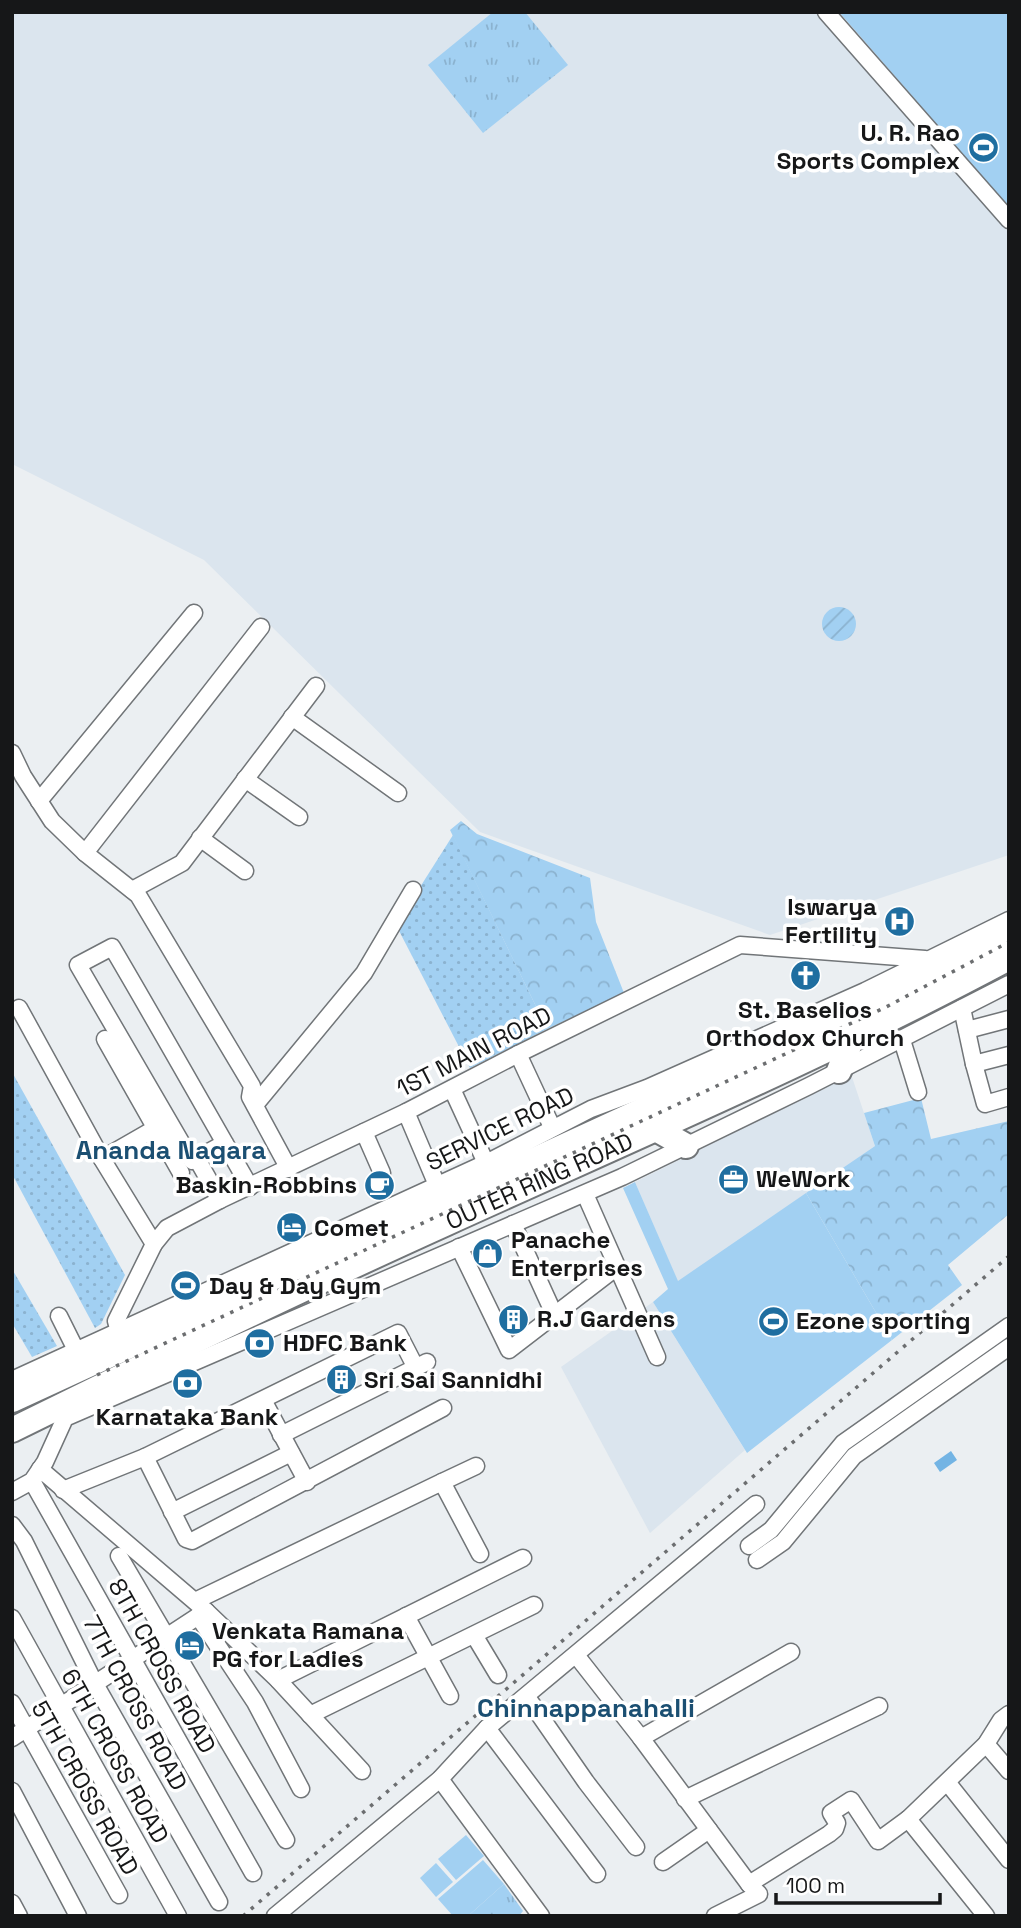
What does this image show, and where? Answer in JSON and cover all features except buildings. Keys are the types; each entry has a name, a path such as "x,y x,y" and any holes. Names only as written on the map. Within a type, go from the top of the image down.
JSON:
{"highway":[{"name":"OUTER RING ROAD","path":"12,1400 122,1339 893,995 1009,934"},
{"name":"OUTER RING ROAD","path":"12,1430 66,1410 447,1223 852,1038 1009,958"},
{"path":"839,1071 852,1038"},
{"path":"656,1129 686,1146"}],"street":[{"path":"827,12 1009,220"},
{"path":"39,801 194,613"},
{"path":"85,853 261,627"},
{"path":"132,890 182,863 316,686"},
{"path":"292,717 398,793"},
{"path":"12,753 23,776 52,821 85,853 138,895 252,1086 250,1097 289,1169"},
{"path":"245,779 299,817"},
{"path":"200,838 245,871"},
{"path":"255,1105 364,973 413,890"},
{"name":"SERVICE ROAD","path":"12,1380 76,1350 122,1339 486,1163 591,1109 647,1088 865,991 1009,920"},
{"name":"1ST MAIN ROAD","path":"122,1339 116,1321 154,1244 167,1228 740,945 926,960"},
{"path":"225,1143 192,1161 78,965 112,947 225,1143 250,1187"},
{"path":"12,1492 36,1475 66,1410 585,1194 902,1040 1009,984"},
{"path":"19,1008 154,1244"},
{"path":"962,1008 985,1104 1009,1097"},
{"path":"967,1030 1009,1019"},
{"path":"104,1039 181,1173"},
{"path":"902,1040 918,1092"},
{"path":"518,1054 552,1128"},
{"path":"974,1064 1009,1055"},
{"path":"453,1089 486,1163"},
{"path":"406,1112 437,1185"},
{"path":"103,1159 156,1128"},
{"path":"364,1132 382,1173"},
{"path":"197,1159 220,1200"},
{"path":"585,1194 657,1357"},
{"path":"513,1224 554,1314"},
{"path":"459,1247 509,1350 617,1267"},
{"path":"59,1316 76,1350"},
{"path":"1009,1326 843,1443 753,1553 783,1542 854,1456 1009,1347"},
{"path":"63,1490 145,1457 398,1333 421,1365 281,1435"},
{"path":"263,1399 307,1482"},
{"path":"145,1457 186,1539 192,1541 443,1408"},
{"path":"172,1512 291,1453"},
{"path":"19,1733 167,1637 200,1609 476,1466"},
{"path":"36,1475 63,1490 200,1609 278,1680 362,1771"},
{"name":"8TH CROSS ROAD","path":"36,1475 132,1660 253,1873"},
{"path":"442,1482 480,1554"},
{"path":"281,1914 440,1779 487,1728 756,1504"},
{"name":"7TH CROSS ROAD","path":"12,1525 24,1541 95,1684 219,1902"},
{"path":"118,1556 286,1840"},
{"path":"278,1680 523,1558"},
{"path":"310,1715 534,1605"},
{"path":"200,1609 255,1702 301,1788"},
{"path":"406,1616 450,1696"},
{"name":"6TH CROSS ROAD","path":"12,1618 178,1916"},
{"path":"474,1635 498,1675"},
{"path":"641,1738 790,1652"},
{"path":"576,1654 759,1894 715,1916"},
{"path":"527,1697 586,1782 636,1847"},
{"name":"5TH CROSS ROAD","path":"12,1703 19,1733 119,1895"},
{"path":"685,1799 879,1706"},
{"path":"749,1884 829,1834 835,1829 836,1823 831,1813 851,1800 878,1842 908,1819 986,1744 1001,1720 1009,1714"},
{"path":"487,1728 597,1874"},
{"path":"986,1744 1009,1771"},
{"path":"440,1779 541,1916"},
{"path":"947,1782 1009,1860"},
{"path":"12,1791 78,1916"},
{"path":"908,1819 986,1916"},
{"path":"663,1862 709,1830"},
{"path":"12,1903 19,1916"}],"shaded area":[{"path":"12,12 816,12 1009,233 1009,855 770,935 480,832 204,560 12,464"},
{"path":"851,1074 875,1146 678,1282 635,1182"},
{"path":"653,1302 745,1450 650,1533 561,1367"},
{"path":"951,1451 957,1460 940,1472 934,1463"}],"green space":[{"path":"493,12 525,12 568,65 483,133 428,65"},
{"name":"U. R. Rao Sports Complex","path":"839,12 1009,12 1009,207"},
{"path":"839,607 851,612 856,624 851,636 839,641 827,636 822,624 827,612"},
{"path":"461,821 477,834 590,878 596,922 624,993 547,1029 450,830"},
{"path":"453,835 547,1029 470,1068 396,925"},
{"path":"12,1072 125,1275 101,1324 95,1328 12,1174"},
{"path":"921,1098 931,1139 1009,1121 1009,1214 948,1265 962,1285 892,1340 806,1193 875,1146 864,1113"},
{"name":"Ezone sporting","path":"635,1182 678,1281 806,1193 892,1340 747,1453 653,1302 668,1289 623,1188"},
{"path":"12,1269 57,1346 32,1357 12,1323"},
{"path":"466,1835 484,1856 456,1880 438,1859"},
{"path":"483,1860 504,1884 468,1916 453,1916 438,1899"},
{"path":"436,1863 453,1882 436,1897 420,1878"},
{"path":"504,1884 523,1911 519,1916 468,1916"}],"railway":[{"path":"97,1375 886,1007 1009,942"},
{"path":"243,1916 1009,1256"}],"place":[{"name":"U. R. Rao Sports Complex","path":"983,147"},
{"name":"Iswarya Fertility","path":"900,921"},
{"name":"St. Baselios Orthodox Church","path":"805,976"},
{"name":"WeWork","path":"733,1179"},
{"name":"Baskin-Robbins","path":"380,1185"},
{"name":"Comet","path":"291,1228"},
{"name":"Panache Enterprises","path":"488,1254"},
{"name":"Day & Day Gym","path":"186,1286"},
{"name":"R.J Gardens","path":"514,1319"},
{"name":"Ezone sporting","path":"773,1321"},
{"name":"HDFC Bank","path":"260,1343"},
{"name":"Sri Sai Sannidhi","path":"341,1380"},
{"name":"Karnataka Bank","path":"187,1383"},
{"name":"Venkata Ramana PG for Ladies","path":"189,1645"}],"district":[{"name":"Ananda Nagara","path":"171,1150"},
{"name":"Chinnappanahalli","path":"586,1708"}]}
